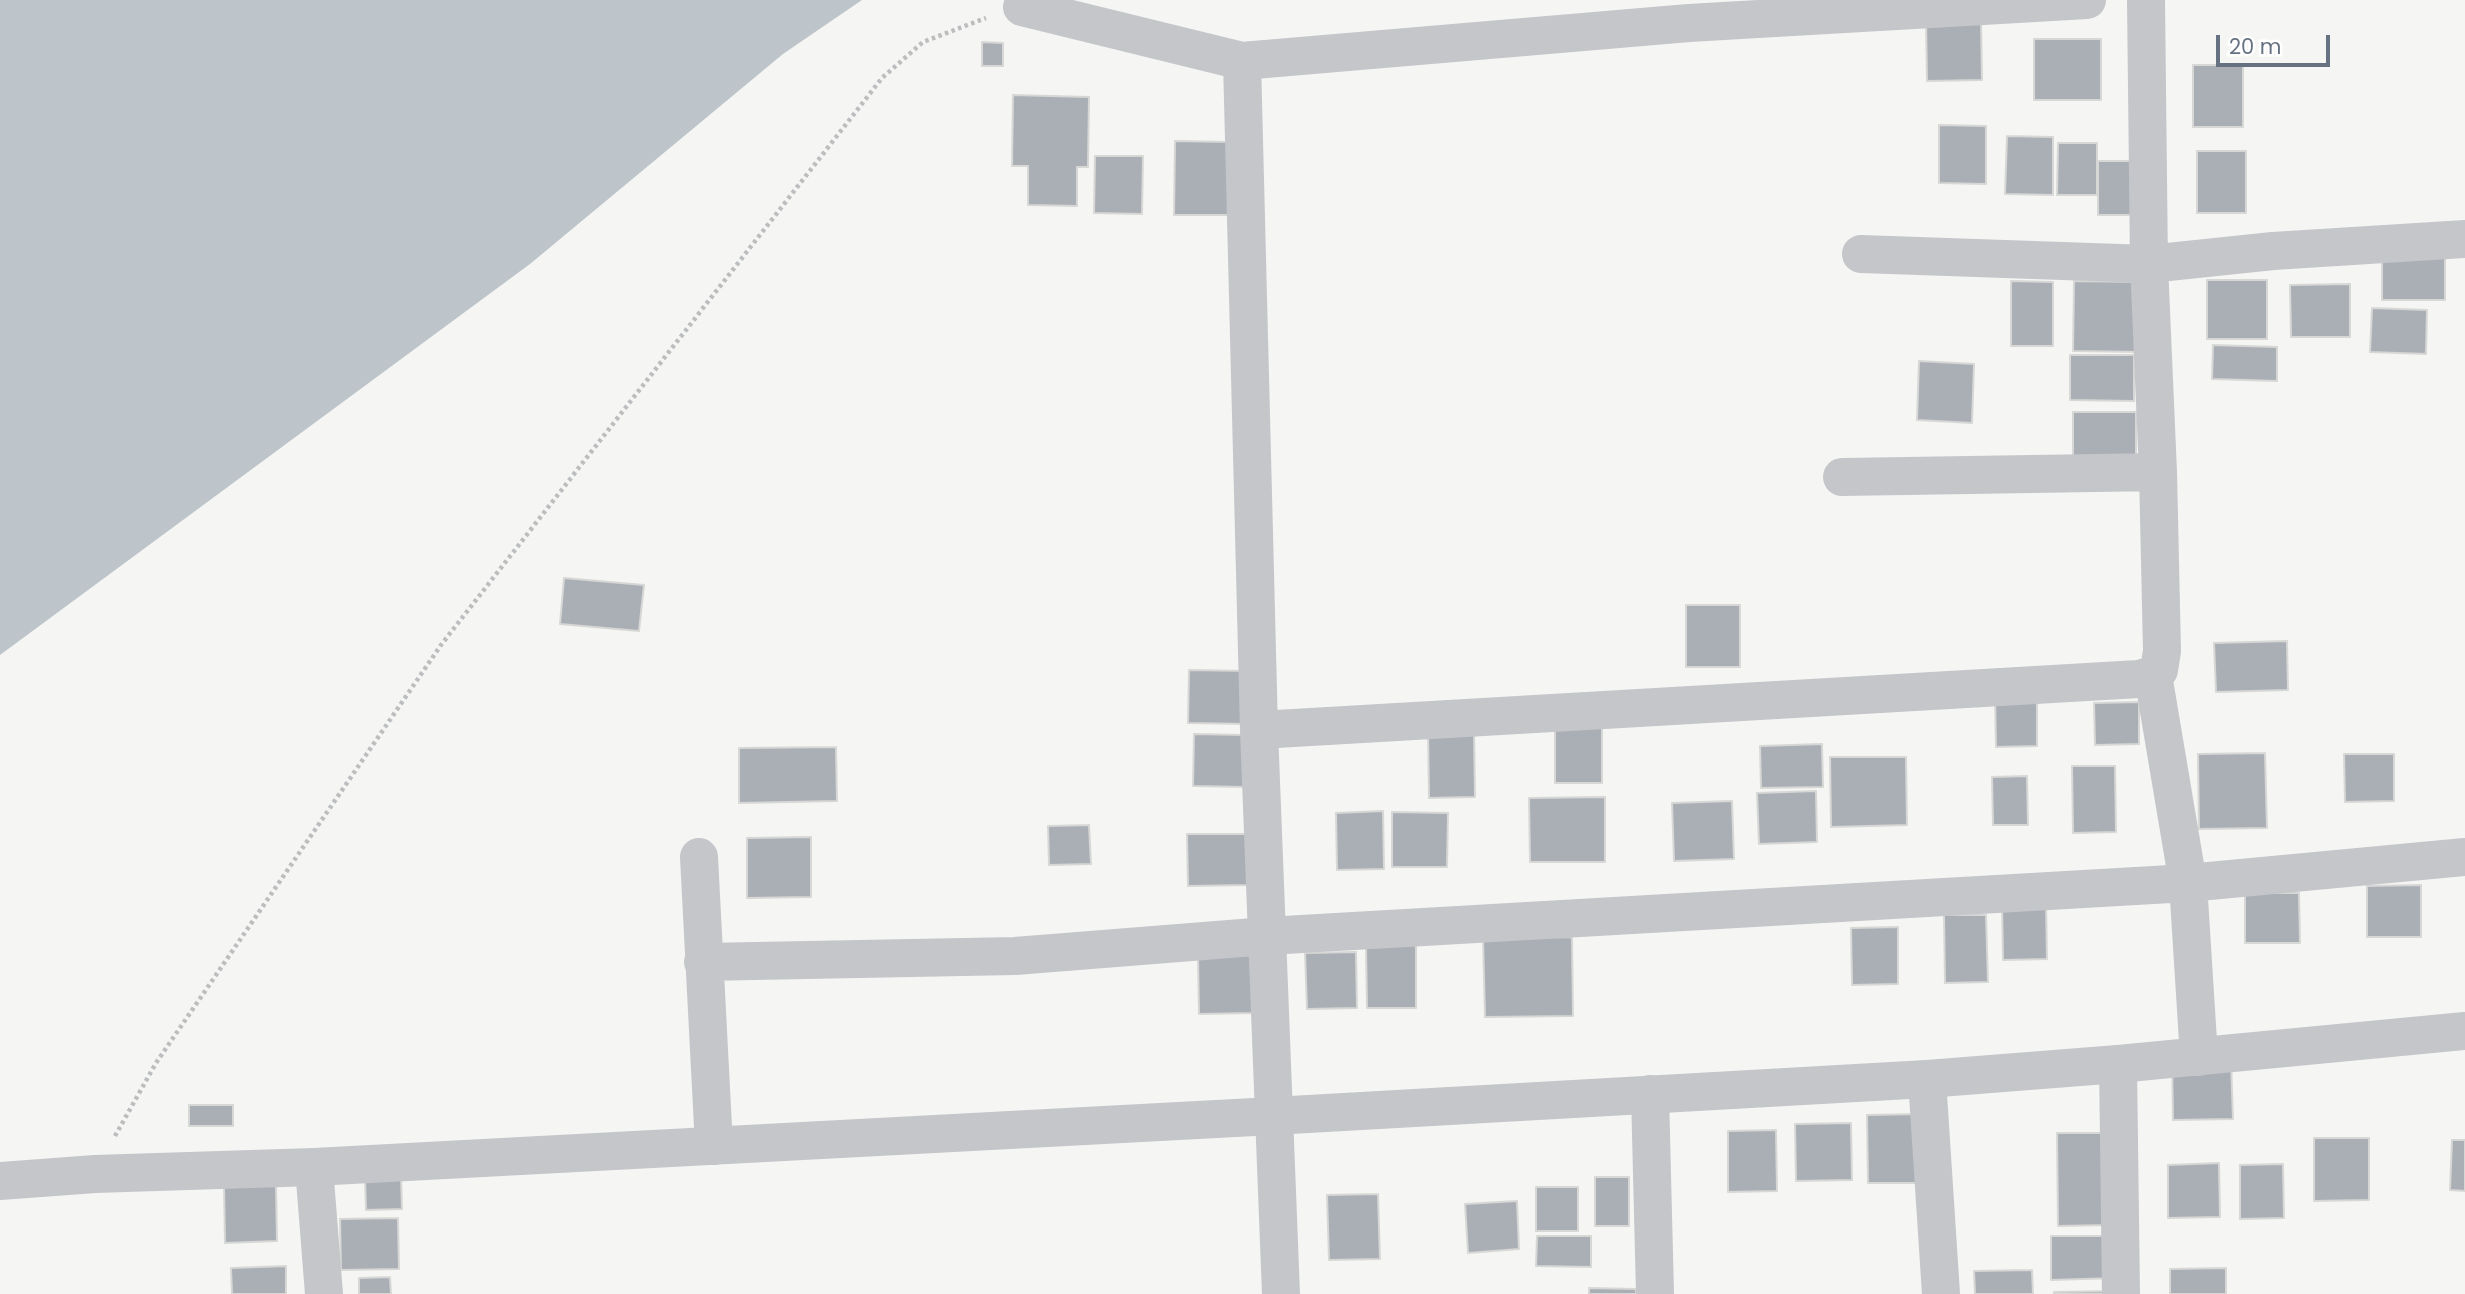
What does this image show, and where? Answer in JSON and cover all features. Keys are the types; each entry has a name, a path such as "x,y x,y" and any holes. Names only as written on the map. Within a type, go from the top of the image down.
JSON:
{"street":[{"path":"1022,7 1242,61 1689,23 2087,0"},
{"path":"1259,730 2139,679 2153,675 2159,670 2162,661 2158,472 2149,264 2146,0"},
{"path":"1242,61 1259,730 1281,1294"},
{"path":"1861,254 2149,264 2273,251 2465,239"},
{"path":"1842,477 2158,472"},
{"path":"2153,675 2188,883 2199,1056"},
{"path":"699,857 714,1146"},
{"path":"703,962 1015,956 1267,936 2188,883 2465,857"},
{"path":"0,1181 95,1174 314,1167 714,1146 1927,1079 2465,1031"},
{"path":"2118,1064 2121,1294"},
{"path":"1927,1079 1941,1294"},
{"path":"1650,1094 1656,1294"},
{"path":"314,1167 324,1294"}],"path":[{"path":"95,1174 156,1063 441,645 882,78 923,43 972,22 1022,7"}],"shaded area":[{"path":"0,0 862,0 783,54 530,264 0,655"}],"building":[{"path":"1981,19 1982,80 1927,81 1926,20"},
{"path":"2034,39 2101,39 2101,100 2034,100"},
{"path":"982,42 1003,43 1003,66 982,66"},
{"path":"2193,65 2243,65 2243,127 2193,127"},
{"path":"1013,95 1089,97 1088,167 1077,167 1077,206 1028,205 1028,166 1012,166"},
{"path":"1939,125 1986,126 1986,184 1939,183"},
{"path":"2007,136 2053,137 2053,195 2005,194"},
{"path":"1175,141 1230,142 1229,215 1174,215"},
{"path":"2058,143 2097,143 2097,195 2057,195"},
{"path":"2197,151 2246,151 2246,213 2197,213"},
{"path":"1095,156 1143,156 1142,214 1094,213"},
{"path":"2098,161 2143,161 2143,215 2098,215"},
{"path":"2382,255 2445,255 2445,300 2382,300"},
{"path":"2207,280 2267,280 2267,339 2207,339"},
{"path":"2011,281 2053,282 2053,346 2011,346"},
{"path":"2074,281 2143,282 2142,352 2073,351"},
{"path":"2350,284 2350,337 2291,337 2290,285"},
{"path":"2372,308 2427,310 2426,354 2370,352"},
{"path":"2213,345 2277,347 2277,381 2212,379"},
{"path":"2070,355 2134,355 2134,401 2070,400"},
{"path":"1919,361 1974,364 1972,423 1917,420"},
{"path":"2073,412 2136,412 2136,458 2073,458"},
{"path":"564,578 644,585 639,631 560,624"},
{"path":"1686,605 1740,605 1740,667 1686,667"},
{"path":"2287,641 2288,690 2216,692 2214,643"},
{"path":"1189,670 1251,671 1249,724 1188,723"},
{"path":"2037,693 2037,746 1996,747 1995,694"},
{"path":"2139,702 2139,744 2095,745 2094,703"},
{"path":"1555,720 1602,720 1602,783 1555,783"},
{"path":"1428,728 1474,728 1475,797 1429,798"},
{"path":"1194,734 1246,735 1244,787 1193,786"},
{"path":"1822,744 1823,787 1761,788 1760,746"},
{"path":"836,747 837,801 739,803 739,748"},
{"path":"2265,753 2267,828 2199,829 2198,754"},
{"path":"2344,754 2394,754 2394,801 2345,802"},
{"path":"1830,757 1906,757 1907,825 1831,827"},
{"path":"2072,766 2115,766 2116,832 2073,833"},
{"path":"2027,776 2028,825 1993,825 1992,777"},
{"path":"1816,791 1817,842 1759,844 1757,793"},
{"path":"1605,797 1605,862 1530,862 1529,798"},
{"path":"1732,801 1734,859 1674,861 1672,803"},
{"path":"1383,811 1384,869 1337,870 1336,813"},
{"path":"1392,812 1448,813 1447,867 1392,867"},
{"path":"1089,825 1091,864 1049,865 1048,826"},
{"path":"1187,834 1249,834 1251,885 1188,886"},
{"path":"811,837 811,897 747,898 747,838"},
{"path":"2421,885 2421,937 2367,937 2367,886"},
{"path":"2245,893 2299,893 2300,943 2245,943"},
{"path":"2046,900 2047,959 2003,960 2002,901"},
{"path":"1944,915 1986,915 1988,982 1945,983"},
{"path":"1898,927 1898,984 1852,985 1851,928"},
{"path":"1572,937 1573,1016 1485,1017 1483,938"},
{"path":"1416,945 1416,1008 1367,1008 1366,947"},
{"path":"1356,952 1357,1008 1307,1009 1305,953"},
{"path":"1254,955 1255,1013 1199,1014 1198,957"},
{"path":"2172,1060 2231,1060 2233,1119 2173,1120"},
{"path":"189,1105 233,1105 233,1126 189,1126"},
{"path":"1920,1114 1921,1183 1868,1183 1867,1115"},
{"path":"1851,1123 1852,1180 1796,1181 1795,1124"},
{"path":"1776,1130 1777,1191 1728,1192 1728,1131"},
{"path":"2057,1133 2109,1133 2110,1225 2058,1226"},
{"path":"2314,1138 2369,1138 2369,1200 2314,1201"},
{"path":"2452,1140 2465,1140 2465,1191 2450,1190"},
{"path":"2219,1163 2220,1217 2168,1218 2168,1165"},
{"path":"2283,1164 2284,1218 2240,1219 2240,1165"},
{"path":"401,1175 402,1209 366,1210 365,1176"},
{"path":"1595,1177 1629,1177 1629,1226 1595,1226"},
{"path":"276,1184 277,1241 225,1243 224,1185"},
{"path":"1536,1187 1578,1187 1578,1231 1536,1231"},
{"path":"1378,1194 1380,1259 1329,1260 1327,1195"},
{"path":"1517,1201 1519,1249 1468,1253 1465,1204"},
{"path":"398,1218 399,1269 341,1270 340,1219"},
{"path":"1537,1236 1591,1236 1591,1267 1536,1266"},
{"path":"2051,1236 2115,1236 2116,1278 2051,1280"},
{"path":"286,1266 286,1294 232,1294 231,1268"},
{"path":"2226,1268 2226,1294 2170,1294 2170,1269"},
{"path":"2032,1270 2033,1294 1975,1294 1974,1271"},
{"path":"390,1277 391,1294 359,1294 359,1278"},
{"path":"1589,1288 1636,1289 1636,1294 1589,1294"},
{"path":"2114,1291 2114,1294 2054,1294 2054,1292"}]}
